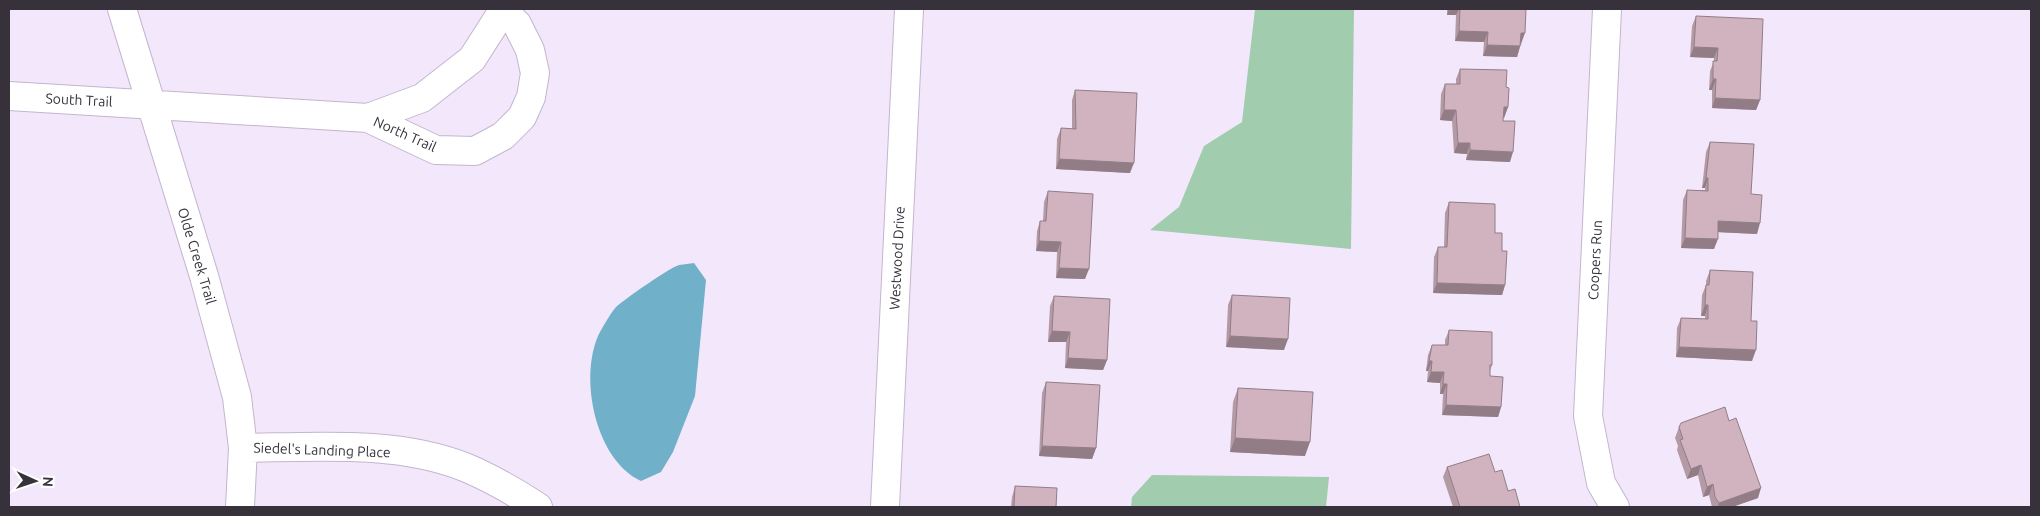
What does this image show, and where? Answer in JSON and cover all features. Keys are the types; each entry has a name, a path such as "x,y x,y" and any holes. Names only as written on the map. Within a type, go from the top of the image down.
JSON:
{"street":[{"name":"Olde Creek Trail","path":"122,9 204,276 237,397 243,448 240,507"},
{"name":"Westwood Drive","path":"885,507 909,9"},
{"name":"Coopers Run","path":"1607,9 1588,416 1601,483 1615,507"},
{"name":"North Trail","path":"150,104 368,118 436,150 475,151 503,136 522,117 531,97 535,73 530,50 517,24 504,10 472,59 422,98 368,118"},
{"name":"South Trail","path":"9,96 150,104"},
{"name":"Siedel's Landing Place","path":"243,448 339,447 409,453 466,468 507,487 538,507"}],"green space":[{"path":"1255,9 1354,9 1351,249 1150,230 1179,207 1204,146 1242,122"},
{"path":"1152,475 1329,477 1326,507 1131,507 1132,497"}],"water":[{"path":"694,263 706,280 695,396 673,452 661,472 641,481 625,471 613,456 603,437 591,396 590,374 593,354 598,336 616,307 674,267"}],"building":[{"path":"1460,9 1526,9 1525,33 1521,33 1520,46 1487,45 1488,32 1459,31"},
{"path":"1696,16 1763,19 1760,100 1715,98 1716,79 1713,79 1713,61 1717,61 1718,48 1694,47"},
{"path":"1460,69 1507,70 1506,87 1509,88 1508,107 1504,107 1503,121 1515,121 1513,152 1470,150 1470,143 1458,143 1456,110 1444,110 1445,84 1460,84"},
{"path":"1075,90 1137,93 1134,163 1059,159 1061,128 1076,129"},
{"path":"1710,142 1754,144 1751,194 1762,195 1760,223 1718,221 1718,239 1685,238 1687,190 1708,191 1708,178 1706,178"},
{"path":"1048,191 1093,194 1089,269 1059,268 1061,242 1039,241 1040,221 1046,221"},
{"path":"1449,202 1495,204 1495,233 1502,233 1502,251 1507,251 1505,285 1437,283 1438,247 1447,247"},
{"path":"1710,270 1753,272 1751,321 1757,321 1756,350 1679,347 1681,318 1708,319 1708,305 1705,305 1706,285 1709,285"},
{"path":"1232,295 1290,298 1288,339 1230,336"},
{"path":"1054,296 1110,299 1107,360 1068,358 1070,332 1052,331"},
{"path":"1449,330 1492,332 1490,376 1503,377 1501,407 1446,405 1447,384 1443,384 1444,372 1431,372 1432,361 1429,361 1432,345 1448,345"},
{"path":"1046,382 1100,385 1096,448 1042,446"},
{"path":"1238,388 1313,392 1310,442 1235,438"},
{"path":"1725,407 1729,421 1736,418 1761,488 1719,503 1715,497 1713,484 1707,487 1701,465 1691,469 1680,440 1683,439 1679,427 1681,423"},
{"path":"1489,454 1495,472 1502,470 1508,491 1515,489 1520,507 1460,507 1447,467"},
{"path":"1015,486 1057,488 1056,507 1014,507"}]}
